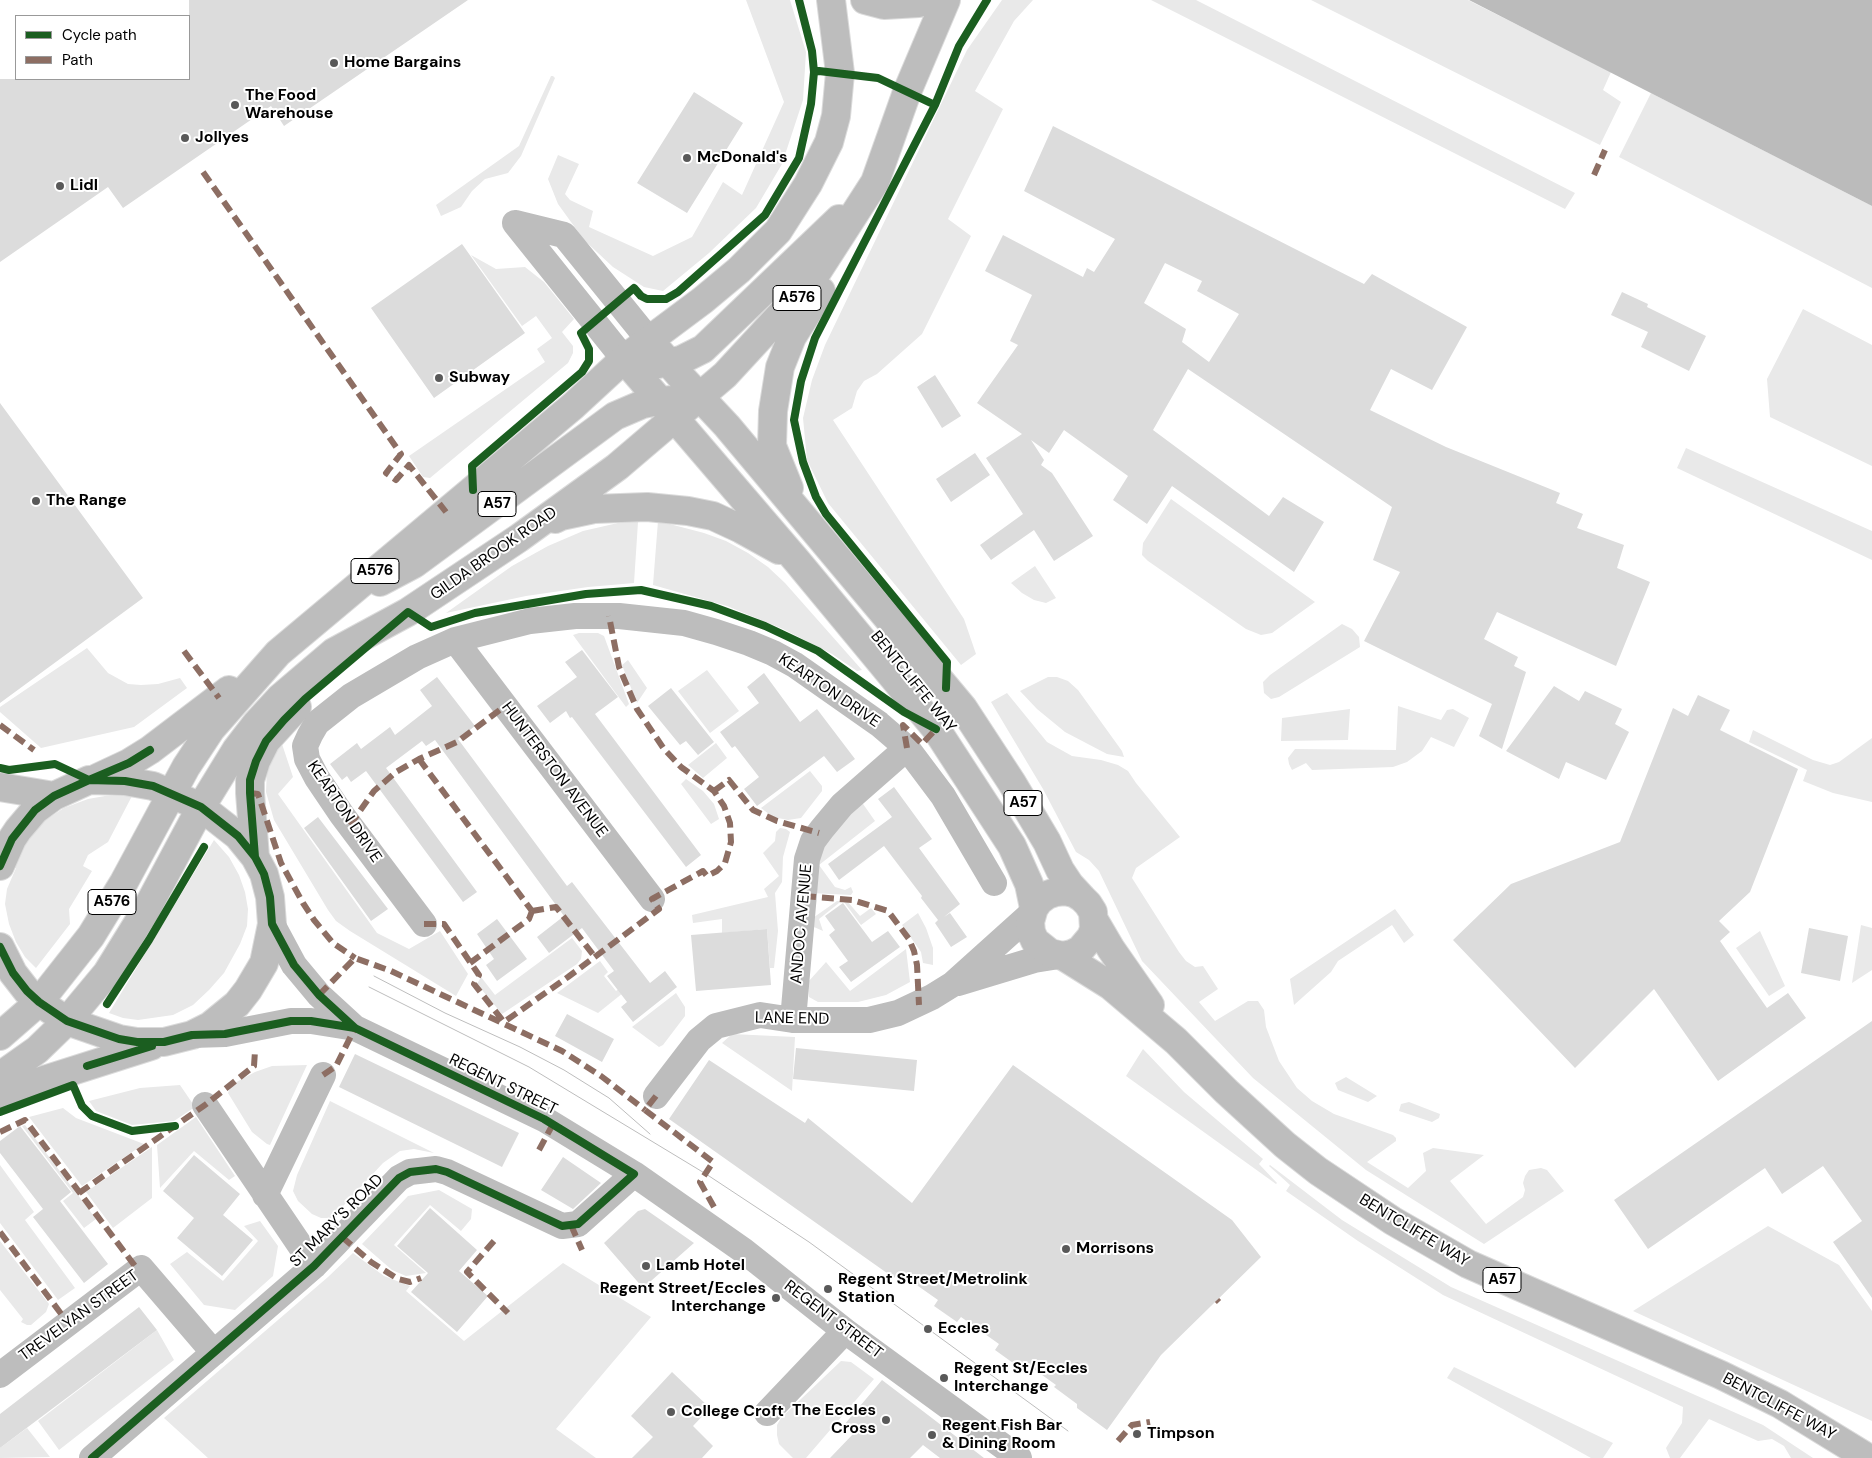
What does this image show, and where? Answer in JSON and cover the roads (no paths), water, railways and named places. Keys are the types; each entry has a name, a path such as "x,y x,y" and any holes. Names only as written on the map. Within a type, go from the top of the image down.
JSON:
{"main road":[{"name":"A576","path":"88,780 129,763 150,750 278,653 573,406 624,359 703,300 739,270 778,231 808,184 829,142 836,116 840,74 831,0"},
{"path":"865,0 884,5 919,3 926,0"},
{"name":"GILDA BROOK ROAD","path":"0,1076 37,1050 67,1021 107,973 124,947 201,807 236,750 256,724 280,698 334,652 408,612 519,538 617,467 687,405 725,375 810,284 875,182 907,92 946,0"},
{"path":"624,359 654,365 670,364 703,349 787,270 875,182"},
{"path":"827,546 787,484 772,446 773,411 780,367 792,337 837,268 875,182"},
{"name":"BENTCLIFFE WAY","path":"649,340 670,364 687,405 797,561 936,730 1012,846 1029,884 1033,911"},
{"name":"BENTCLIFFE WAY","path":"624,359 687,405 827,546 963,708 1012,783 1047,842 1060,870 1088,909 1125,970 1176,1041"},
{"name":"A57","path":"334,606 414,564 615,416 628,409 687,405"},
{"path":"519,538 561,516 594,509 660,508 713,516 741,529 797,561"},
{"name":"A576","path":"256,857 250,780 256,761 266,741 306,698 408,612"},
{"name":"A576","path":"0,1036 39,1002 92,936 211,729 278,653"},
{"path":"0,866 18,830 36,810 54,796 88,780 133,782 172,794 201,807 238,836 256,857 264,874 270,897 272,924 264,963 248,990 237,1004 210,1026 192,1035 164,1042 0,1094"},
{"path":"0,787 54,796"},
{"path":"1033,911 1039,901 1047,895 1056,892 1074,893 1088,909 1094,929 1086,945 1072,954 1061,956"},
{"name":"A57","path":"1033,911 1031,932 1035,941 1050,953 1061,956"},
{"path":"1,952 13,973 27,991 39,1002 67,1021 119,1039 137,1042 164,1042"},
{"name":"BENTCLIFFE WAY","path":"1061,956 1111,986 1176,1041 1226,1091 1290,1148 1318,1171 1393,1221 1468,1264 1495,1277 1721,1375 1780,1404 1868,1458"}],"street":[{"path":"624,359 515,223 564,235 649,340"},
{"name":"KEARTON DRIVE","path":"424,924 342,815 317,778 307,759 305,746 317,724 351,696 417,657 455,640 530,621 575,616 619,616 684,623 749,643 796,665 880,724 907,748 943,796 994,883"},
{"name":"HUNTERSTON AVENUE","path":"455,640 652,899"},
{"name":"ANDOC AVENUE","path":"793,1020 807,859 813,842 842,805 907,748"},
{"name":"LANE END","path":"953,984 1033,911"},
{"name":"REGENT STREET","path":"272,924 294,966 319,995 355,1028"},
{"name":"LANE END","path":"656,1096 699,1040 716,1026 760,1015 793,1020 869,1020 898,1013 953,984 1034,960 1061,956"},
{"name":"REGENT STREET","path":"192,1035 226,1034 291,1021 311,1021 355,1028 544,1119 634,1174 744,1251 846,1331 1019,1458"},
{"path":"266,1195 323,1075"},
{"path":"205,1105 314,1266"},
{"name":"ST MARY'S ROAD","path":"92,1458 314,1266 399,1178 410,1172 436,1169 447,1172 562,1226 578,1224 634,1174"},
{"name":"TREVELYAN STREET","path":"0,1375 140,1268 214,1353"},
{"path":"767,1413 846,1331"}],"tram line":[{"path":"374,976 445,1013 520,1047 564,1070 609,1098 650,1134"},
{"path":"369,987 529,1067 706,1174 809,1242 1068,1431"}],"place":[{"name":"Home Bargains","path":"334,63"},
{"name":"The Food Warehouse","path":"235,105"},
{"name":"Jollyes","path":"185,138"},
{"name":"McDonald's","path":"687,158"},
{"name":"Lidl","path":"60,186"},
{"name":"Subway","path":"439,378"},
{"name":"The Range","path":"36,501"},
{"name":"Morrisons","path":"1066,1249"},
{"name":"Lamb Hotel","path":"646,1266"},
{"name":"Regent Street/Metrolink Station","path":"828,1289"},
{"name":"Regent Street/Eccles Interchange","path":"776,1298"},
{"name":"Eccles","path":"928,1329"},
{"name":"Regent St/Eccles Interchange","path":"944,1378"},
{"name":"College Croft","path":"671,1412"},
{"name":"The Eccles Cross","path":"886,1420"},
{"name":"Timpson","path":"1137,1434"},
{"name":"Regent Fish Bar & Dining Room","path":"932,1435"}]}
